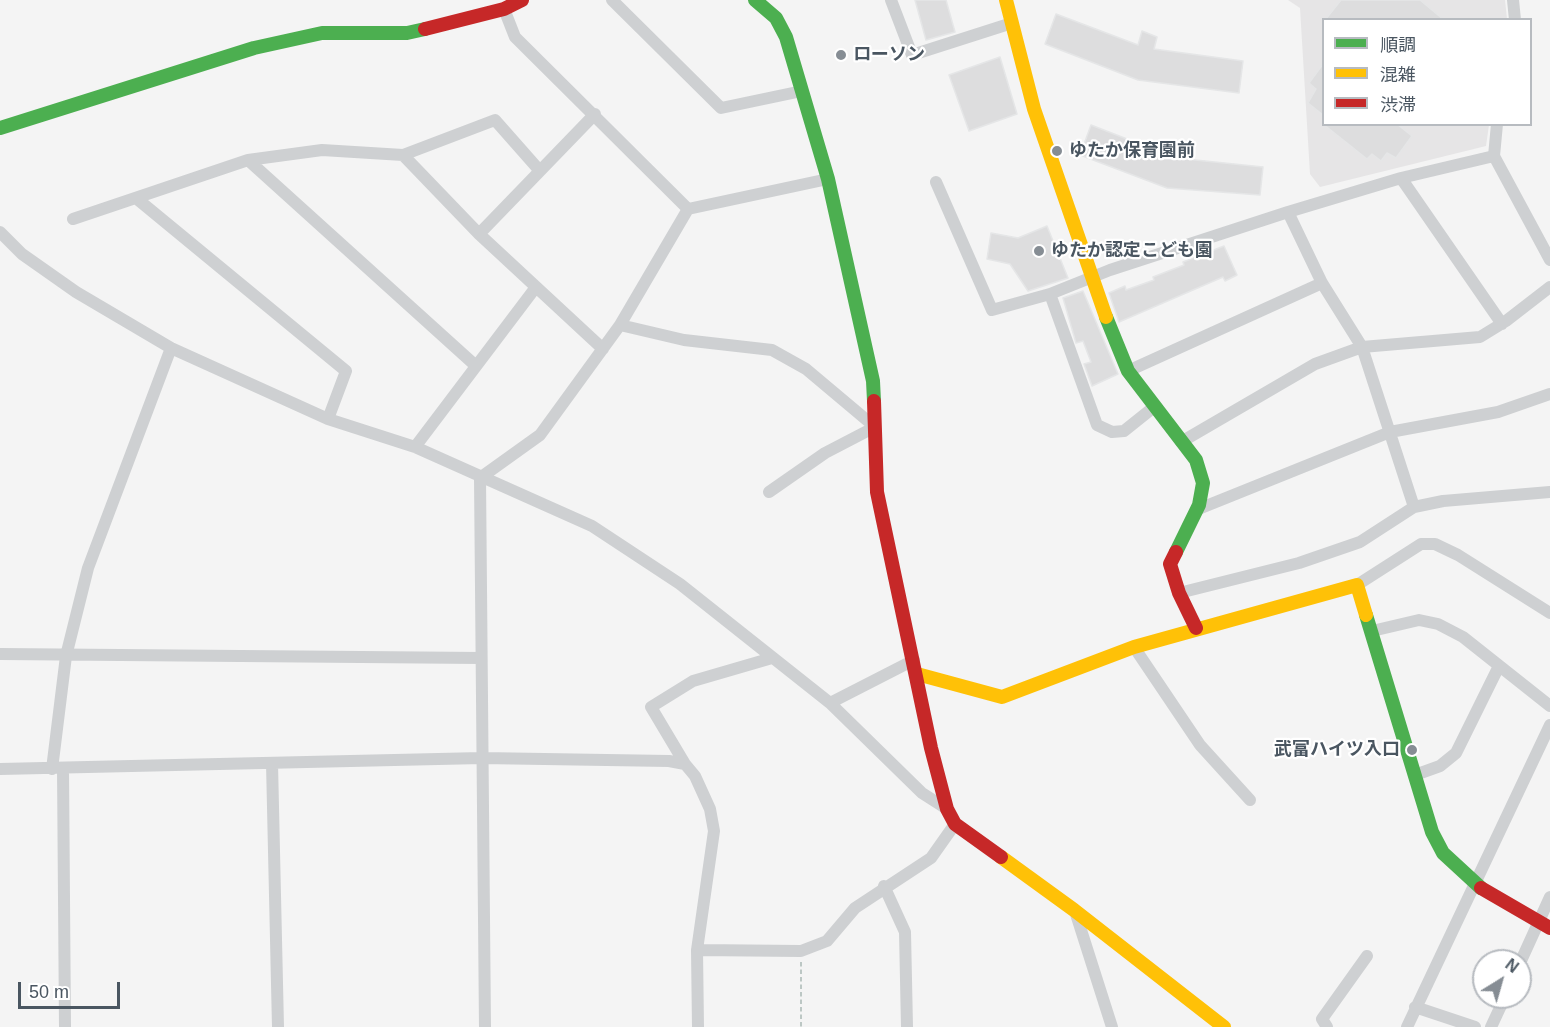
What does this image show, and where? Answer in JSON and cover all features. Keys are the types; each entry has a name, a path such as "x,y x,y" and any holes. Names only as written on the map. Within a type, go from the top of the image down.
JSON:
{"street":[{"path":"0,128 254,48 322,33 407,33 504,9 522,0"},
{"path":"612,0 721,108 802,91"},
{"path":"755,0 776,18 786,37 828,179 873,381 877,492 931,748 947,808 955,824 1074,910 1224,1027"},
{"path":"891,0 912,55 1012,23"},
{"path":"1006,0 1034,109 1128,371 1196,460 1203,483 1197,510 1170,564 1179,593 1196,628"},
{"path":"1513,0 1515,18"},
{"path":"504,9 515,38 595,114 688,209"},
{"path":"479,234 595,114"},
{"path":"73,219 248,160 322,150 403,155 495,120 540,171"},
{"path":"1497,126 1494,156 1550,260"},
{"path":"403,155 479,234 603,349"},
{"path":"936,182 992,310 1050,294 1288,212 1401,178 1494,156"},
{"path":"248,160 477,366"},
{"path":"1401,178 1502,324"},
{"path":"480,478 540,435 620,326 688,209 828,179"},
{"path":"136,198 346,371 328,419"},
{"path":"1288,212 1322,283 1362,347 1414,507"},
{"path":"0,232 22,254 76,292 171,348 328,419 415,447 480,478 592,526 680,584 830,703 922,793 947,808"},
{"path":"1128,371 1322,283"},
{"path":"415,447 537,287"},
{"path":"1181,442 1315,364 1362,347 1480,337 1502,324 1550,287"},
{"path":"1050,294 1097,425 1112,432 1124,431 1154,407"},
{"path":"620,326 684,340 772,350 807,369 875,427"},
{"path":"65,1027 57,769 66,656 88,568 171,348"},
{"path":"1197,510 1389,432 1498,412 1550,394"},
{"path":"769,492 825,453 875,427"},
{"path":"480,478 485,1027"},
{"path":"1179,593 1299,562 1360,542 1414,507 1443,501 1550,492"},
{"path":"917,674 1002,697 1134,647 1357,585 1421,544 1435,544 1458,555 1550,613"},
{"path":"1357,585 1432,832 1443,853 1473,883 1544,925"},
{"path":"1372,631 1419,620 1438,624 1462,638 1550,706"},
{"path":"1134,647 1200,745 1250,800"},
{"path":"0,654 481,658"},
{"path":"698,1027 697,950 714,831 710,809 695,776 685,764 651,707 693,681 772,658"},
{"path":"830,703 914,660"},
{"path":"1415,775 1440,766 1456,753 1499,666"},
{"path":"1407,1027 1473,883 1550,725"},
{"path":"0,769 482,758 669,761 685,764"},
{"path":"272,763 279,1027"},
{"path":"697,950 801,951 826,941 855,908 884,886 931,858 955,824"},
{"path":"884,886 905,932 907,1027"},
{"path":"1529,949 1544,925 1550,897"},
{"path":"1074,910 1112,1027"},
{"path":"1327,1027 1322,1019 1367,956"},
{"path":"1415,1007 1475,1027"},
{"path":"1491,1027 1499,1009"}],"path":[{"path":"801,951 801,1027"}],"shaded area":[{"path":"1288,0 1505,0 1507,18 1322,18 1322,126 1489,126 1486,146 1320,187 1310,174 1300,8"}],"building":[{"path":"915,0 946,0 955,32 926,40"},
{"path":"1341,0 1420,0 1442,18 1327,18"},
{"path":"1056,14 1138,45 1142,31 1157,37 1154,49 1243,61 1239,93 1138,80 1045,44"},
{"path":"1000,57 1017,114 969,131 949,75"},
{"path":"1322,65 1322,114 1308,103 1316,89 1309,83"},
{"path":"1091,125 1163,153 1168,142 1179,145 1176,158 1263,167 1260,195 1167,188 1080,155"},
{"path":"1326,126 1400,126 1412,136 1396,158 1387,153 1381,161 1372,154 1367,159"},
{"path":"1047,226 1068,278 1028,291 1010,264 987,259 991,233 1018,238"},
{"path":"1224,246 1237,275 1225,281 1223,277 1119,322 1109,293 1125,286 1126,290 1154,280 1153,277 1184,265 1183,262"},
{"path":"1083,291 1118,374 1092,386 1084,364 1091,362 1083,341 1076,343 1063,298"}],"traffic: fast":[{"path":"755,0 776,18 786,37 828,179 873,381 874,401"},
{"path":"0,128 254,48 322,33 407,33 425,29"},
{"path":"1106,317 1128,371 1196,460 1203,483 1199,505 1176,552"},
{"path":"1366,615 1432,832 1443,853 1481,888"}],"traffic: slow":[{"path":"1006,0 1034,109 1106,317"},
{"path":"917,674 1002,697 1134,647 1357,585 1366,615"},
{"path":"1001,857 1074,910 1224,1027"}],"traffic: jam":[{"path":"425,29 504,9 522,0"},
{"path":"874,401 877,492 931,748 947,809 955,824 1001,857"},
{"path":"1176,552 1170,564 1179,593 1196,628"},
{"path":"1481,888 1550,928"}],"place":[{"name":"ローソン","path":"841,55"},
{"name":"ゆたか保育園前","path":"1057,151"},
{"name":"ゆたか認定こども園","path":"1039,251"},
{"name":"武富ハイツ入口","path":"1412,750"}]}
